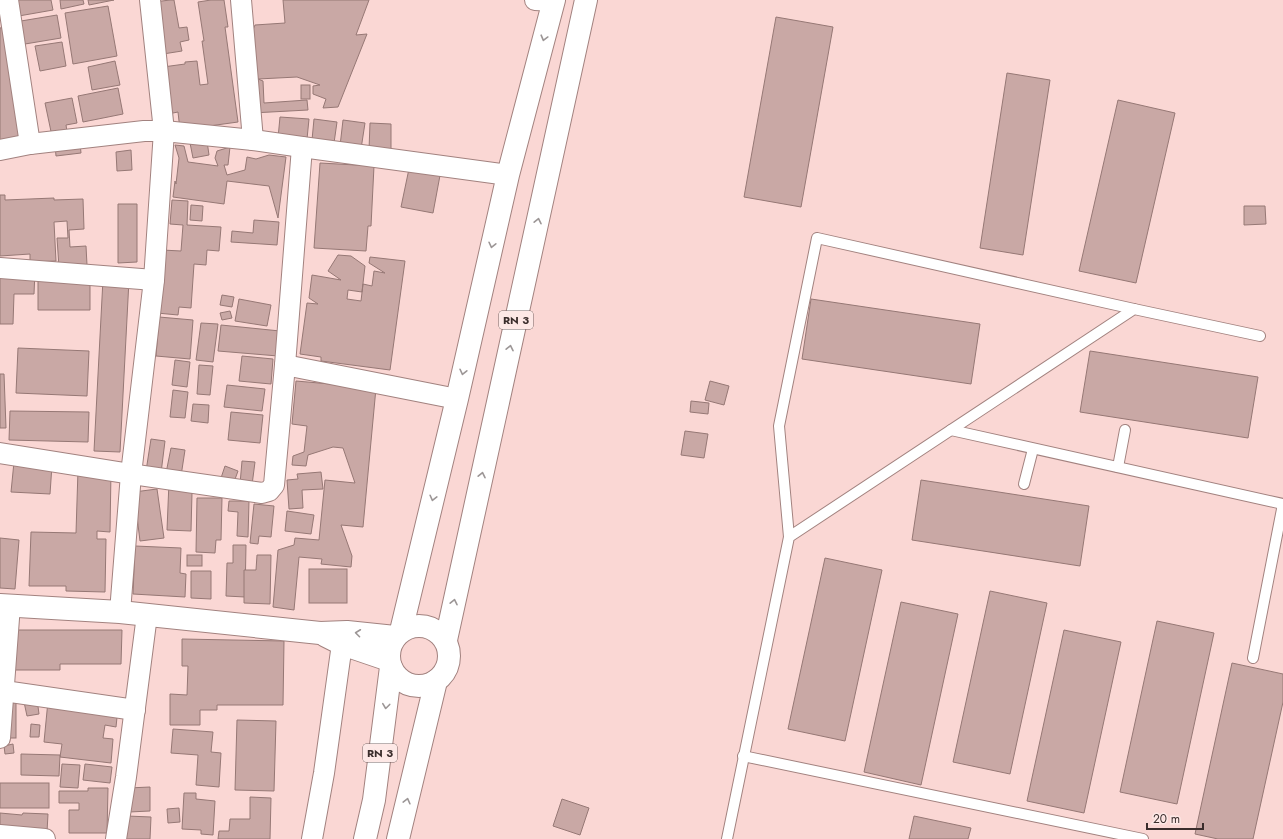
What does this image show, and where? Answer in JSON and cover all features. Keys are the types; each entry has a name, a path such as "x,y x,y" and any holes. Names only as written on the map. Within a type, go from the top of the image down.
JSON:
{"main road":[{"path":"5,605 120,612 320,633 347,632 398,634 410,627 420,625 430,627 439,632 446,640 450,658 448,667 443,675 428,685 410,685 399,678 390,664 390,648 398,634 457,399 548,0"},
{"name":"RN 3","path":"446,640 586,0"},
{"path":"320,633 390,664"},
{"name":"RN 3","path":"365,839 374,800 390,664"},
{"path":"398,839 436,681"}],"street":[{"path":"8,0 30,144"},
{"path":"120,612 131,474 154,280 164,131 150,0"},
{"path":"240,0 253,140"},
{"path":"0,150 30,144 144,131 164,131 253,140 508,175"},
{"path":"0,453 262,493 269,491 274,485 286,364 302,147"},
{"path":"0,268 154,280"},
{"path":"286,364 457,399"},
{"path":"0,738 4,691 5,605"},
{"path":"116,839 147,615"},
{"path":"312,839 324,773 342,644"},
{"path":"4,691 135,710"},
{"path":"0,835 45,839"}],"lane":[{"path":"727,839 788,537 779,426 817,238 1260,336"},
{"path":"788,537 1134,309"},
{"path":"951,430 1283,504 1253,658"},
{"path":"1118,467 1125,430"},
{"path":"1024,484 1033,449"},
{"path":"743,756 1143,839"}],"building":[{"path":"9,0 51,0 53,10 13,17"},
{"path":"60,0 83,0 84,4 61,9"},
{"path":"88,0 114,0 89,5"},
{"path":"174,0 179,28 187,27 189,40 180,42 182,51 163,54 154,2"},
{"path":"224,0 228,27 225,27 238,122 180,130 178,112 168,114 163,67 197,61 200,85 208,84 202,41 204,41 198,2"},
{"path":"283,0 369,0 356,35 367,34 338,107 323,108 326,99 313,94 313,86 320,85 297,77 258,79 263,81 264,103 307,100 308,110 252,113 248,42 255,25 285,23"},
{"path":"108,6 117,56 73,64 65,13"},
{"path":"57,15 61,38 19,45 15,22"},
{"path":"776,17 833,27 801,207 744,197"},
{"path":"5,27 23,142 0,146 0,28"},
{"path":"62,42 66,66 40,71 35,46"},
{"path":"115,61 120,85 92,90 88,67"},
{"path":"1007,73 1050,80 1023,255 980,248"},
{"path":"301,85 310,85 310,99 301,99"},
{"path":"118,88 123,114 83,122 78,96"},
{"path":"72,98 77,123 66,125 68,138 53,141 45,103"},
{"path":"1118,100 1175,113 1136,283 1079,271"},
{"path":"280,117 309,119 307,139 278,138"},
{"path":"314,119 337,122 334,143 312,140"},
{"path":"343,120 365,123 361,149 340,146"},
{"path":"370,123 391,124 391,150 369,150"},
{"path":"207,141 209,155 193,158 190,143"},
{"path":"80,143 81,153 56,156 55,145"},
{"path":"175,145 184,146 188,162 218,166 215,158 217,151 230,147 228,165 224,165 227,175 245,170 247,157 256,159 269,155 286,157 278,218 269,186 227,181 224,204 173,197 179,158"},
{"path":"131,150 132,170 117,171 116,152"},
{"path":"320,163 374,166 371,226 368,226 366,251 314,248"},
{"path":"410,164 441,170 433,213 401,207"},
{"path":"0,195 5,195 5,200 54,198 54,200 83,199 84,229 69,230 70,247 86,246 87,265 59,267 57,238 68,238 67,221 54,222 56,261 30,262 30,254 0,256"},
{"path":"172,200 188,201 187,225 221,227 219,251 207,250 206,265 194,264 191,308 179,307 178,315 157,313 162,250 181,251 183,225 170,224"},
{"path":"118,204 137,204 137,262 118,263"},
{"path":"191,205 203,206 202,221 190,220"},
{"path":"1244,206 1265,206 1266,224 1244,225"},
{"path":"254,220 279,222 277,245 231,242 232,231 253,233"},
{"path":"338,255 351,256 365,266 362,292 348,290 347,299 361,301 363,284 372,286 374,271 385,273 369,263 370,257 405,261 390,370 321,361 321,357 300,354 307,303 318,304 309,298 312,275 341,280 328,271"},
{"path":"0,270 35,271 34,294 14,294 13,324 0,324"},
{"path":"90,279 90,310 38,310 38,280"},
{"path":"103,279 129,280 120,452 94,451"},
{"path":"222,295 234,297 232,307 220,305"},
{"path":"239,299 271,305 267,326 235,321"},
{"path":"811,299 980,324 971,384 802,359"},
{"path":"230,311 232,318 222,320 220,313"},
{"path":"159,317 193,320 190,359 156,356"},
{"path":"201,323 218,324 213,362 196,360"},
{"path":"221,325 280,331 278,356 218,351"},
{"path":"18,348 89,351 87,396 16,393"},
{"path":"1090,351 1258,377 1248,438 1080,412"},
{"path":"242,356 273,359 271,384 239,381"},
{"path":"175,360 190,362 187,387 172,385"},
{"path":"199,365 213,366 210,395 197,394"},
{"path":"0,374 4,374 6,428 0,428"},
{"path":"296,381 376,388 363,527 341,525 352,556 351,567 321,564 322,559 299,557 294,610 273,607 278,550 294,545 295,538 319,540 325,480 355,483 343,448 333,447 308,455 306,466 292,465 293,456 304,452 307,426 292,424"},
{"path":"710,381 729,386 724,405 705,400"},
{"path":"227,385 265,389 262,411 224,407"},
{"path":"173,390 188,392 185,418 170,417"},
{"path":"691,401 709,403 708,414 690,412"},
{"path":"193,404 209,405 208,423 191,421"},
{"path":"10,411 89,412 88,442 9,440"},
{"path":"231,412 263,415 260,443 228,440"},
{"path":"685,431 708,434 704,458 681,455"},
{"path":"151,439 165,441 161,473 146,471"},
{"path":"171,448 185,450 181,476 166,473"},
{"path":"242,461 255,462 252,485 240,484"},
{"path":"14,462 52,465 50,494 11,492"},
{"path":"225,466 238,471 234,482 221,478"},
{"path":"78,470 111,471 110,532 97,531 97,539 106,539 105,592 66,591 66,586 29,586 31,532 76,533"},
{"path":"321,472 323,489 302,490 303,508 289,509 287,480 298,479 297,474"},
{"path":"921,480 1089,506 1080,566 912,540"},
{"path":"169,482 192,493 191,531 167,530"},
{"path":"157,489 164,538 140,541 134,492"},
{"path":"197,498 222,498 221,540 216,540 215,553 196,552"},
{"path":"229,501 249,501 248,537 237,536 238,512 228,511"},
{"path":"254,504 274,506 271,537 259,536 258,544 250,543"},
{"path":"287,511 314,515 311,534 285,531"},
{"path":"0,538 19,540 15,589 0,588"},
{"path":"233,545 246,545 245,597 226,596 227,563 233,563"},
{"path":"135,546 181,548 180,573 186,574 185,597 133,594"},
{"path":"187,555 202,555 202,566 187,566"},
{"path":"257,555 271,555 270,604 244,603 244,570 256,570"},
{"path":"825,558 882,570 845,741 788,729"},
{"path":"309,569 347,569 347,603 309,603"},
{"path":"191,571 211,571 211,599 191,598"},
{"path":"990,591 1047,603 1010,774 953,762"},
{"path":"901,602 958,614 921,785 864,772"},
{"path":"1157,621 1214,633 1177,804 1120,792"},
{"path":"8,630 122,630 121,664 60,664 60,670 8,670"},
{"path":"1064,630 1121,642 1084,813 1027,801"},
{"path":"182,639 284,641 283,705 217,705 217,710 200,710 200,725 170,725 170,694 187,695 188,666 182,666"},
{"path":"1232,663 1283,674 1283,702 1253,839 1218,839 1195,834"},
{"path":"2,697 16,697 16,738 2,738"},
{"path":"119,698 116,727 105,725 103,738 113,739 111,763 60,757 62,744 44,742 48,701"},
{"path":"37,699 39,714 27,716 24,702"},
{"path":"237,720 276,721 274,791 235,790"},
{"path":"31,724 40,725 39,737 30,737"},
{"path":"173,729 213,732 211,752 221,753 219,787 196,785 198,755 171,753"},
{"path":"13,744 14,753 5,754 4,746"},
{"path":"21,754 60,755 59,776 21,775"},
{"path":"62,764 80,765 78,788 60,787"},
{"path":"85,764 112,767 110,783 83,780"},
{"path":"0,783 49,783 49,808 0,808"},
{"path":"150,787 150,811 129,812 128,788"},
{"path":"88,788 108,788 107,833 69,833 69,810 79,810 79,803 59,803 59,791 88,791"},
{"path":"184,793 196,793 196,799 215,801 213,835 201,834 201,830 182,829"},
{"path":"250,797 271,798 270,839 218,839 219,831 229,831 230,819 250,819"},
{"path":"562,799 589,808 580,835 553,826"},
{"path":"179,808 180,822 168,823 167,809"},
{"path":"0,813 22,815 23,813 48,814 47,832 0,829"},
{"path":"127,816 151,817 150,839 126,839"},
{"path":"914,816 971,828 968,839 909,839"}]}
